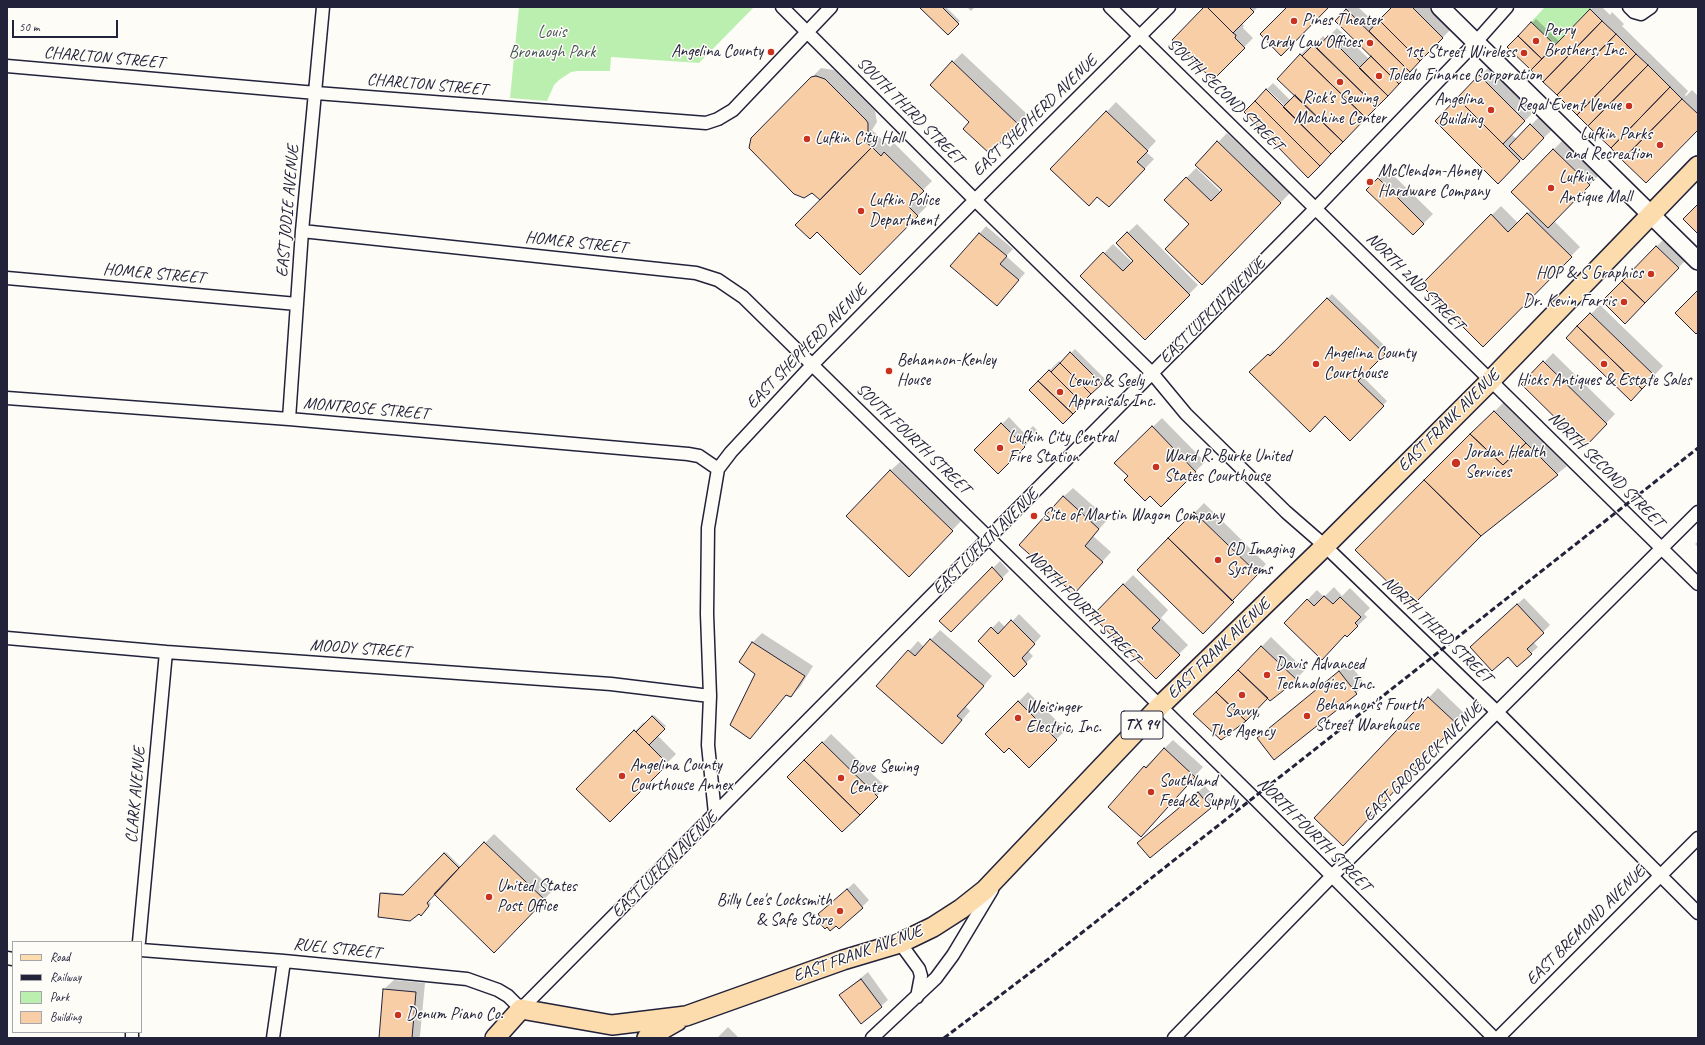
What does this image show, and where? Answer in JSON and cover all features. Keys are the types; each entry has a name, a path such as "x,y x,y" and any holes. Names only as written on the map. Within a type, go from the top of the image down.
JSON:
{"main road":[{"path":"1440,7 1698,261"},
{"name":"TX 94","path":"1650,213 1698,166"},
{"name":"EAST FRANK AVENUE","path":"522,1009 612,1025 686,1016 843,960 900,943 933,927 961,909 985,890 1159,707 1325,546 1491,380 1650,213"},
{"name":"EAST LUFKIN AVENUE","path":"495,1038 522,1009"},
{"name":"TX 94","path":"647,1038 686,1016"}],"street":[{"name":"EAST JODIE AVENUE","path":"289,419 302,231 316,93 322,7"},
{"name":"SOUTH THIRD STREET","path":"782,7 974,200 1152,373"},
{"name":"CHARLTON STREET","path":"7,66 316,93 706,123 718,119 734,110 831,7"},
{"name":"SOUTH SECOND STREET","path":"1110,7 1316,208"},
{"name":"EAST SHEPHERD AVENUE","path":"715,814 708,745 710,696 707,614 708,528 718,469 731,452 812,365 974,200 1169,7"},
{"name":"EAST LUFKIN AVENUE","path":"522,1009 1316,208 1475,43 1507,7"},
{"path":"1629,7 1634,12 1641,14 1651,7"},
{"name":"NORTH 2ND STREET","path":"1316,208 1491,380"},
{"name":"HOMER STREET","path":"302,231 696,273 718,280 743,297 812,365"},
{"name":"HOMER STREET","path":"7,278 297,304"},
{"name":"SOUTH FOURTH STREET","path":"812,365 990,538"},
{"name":"NORTH THIRD STREET","path":"1152,373 1186,414 1286,512 1325,546 1497,712 1698,913"},
{"name":"NORTH SECOND STREET","path":"1491,380 1698,584"},
{"name":"MONTROSE STREET","path":"7,398 289,419 688,454 699,456 718,469"},
{"name":"EAST GROSBECK AVENUE","path":"1174,1038 1332,876 1698,512"},
{"name":"NORTH FOURTH STREET","path":"990,538 1494,1038"},
{"name":"MOODY STREET","path":"7,638 166,652 610,684 710,696"},
{"name":"CLARK AVENUE","path":"140,941 166,652"},
{"name":"EAST BREMOND AVENUE","path":"1498,1038 1698,838"},
{"path":"872,1038 936,978 953,955 1007,867"},
{"path":"900,943 919,969 921,976 917,997"},
{"name":"RUEL STREET","path":"142,950 284,961 467,979 498,990 508,996 522,1009"},
{"path":"274,1038 284,961"}],"green space":[{"name":"Louis Bronaugh Park","path":"519,7 754,7 699,63 611,57 610,71 571,72 554,85 547,101 510,98"},
{"path":"1545,7 1588,7 1590,9 1555,45 1531,22"}],"building":[{"path":"919,7 942,7 959,24 948,35"},
{"path":"1204,7 1207,7 1236,35 1235,38 1245,48 1213,80 1172,40"},
{"path":"1207,7 1249,7 1254,12 1233,33"},
{"name":"Pines Theater","path":"1287,7 1329,7 1281,56 1260,34"},
{"path":"1392,7 1412,7 1443,38 1420,61 1379,20"},
{"name":"Cardy Law Offices","path":"1346,9 1410,72 1399,84 1335,21"},
{"path":"1590,9 1602,21 1543,82 1531,70"},
{"path":"1379,20 1420,61 1410,72 1369,31"},
{"path":"1602,21 1616,34 1557,95 1543,82"},
{"name":"Perry Brothers, Inc.","path":"1531,22 1555,45 1542,59 1518,36"},
{"path":"1616,34 1636,54 1577,115 1557,95"},
{"path":"1328,36 1388,96 1377,107 1317,48"},
{"name":"1st Street Wireless","path":"1518,36 1542,59 1531,70 1507,47"},
{"name":"Rick's Sewing Machine Center","path":"1313,45 1377,107 1366,118 1302,56"},
{"path":"1300,54 1366,118 1343,142 1277,79"},
{"path":"1636,54 1648,65 1588,126 1577,115"},
{"name":"Toledo Finance Corporation","path":"1371,56 1399,84 1388,96 1359,68"},
{"path":"952,61 1018,124 990,154 963,129 969,122 930,85"},
{"name":"Regal Event Venue","path":"1648,65 1670,87 1611,148 1588,126"},
{"name":"Angelina Building","path":"1479,75 1525,121 1503,144 1457,98"},
{"name":"Lufkin City Hall","path":"816,76 825,79 866,120 868,123 868,132 863,140 872,147 820,200 812,193 804,198 794,194 749,148 751,138 811,77"},
{"path":"1670,87 1682,99 1622,160 1611,148"},
{"path":"1266,89 1331,154 1320,166 1255,101"},
{"path":"1295,95 1343,142 1331,154 1283,107"},
{"path":"1457,98 1520,161 1498,184 1435,121"},
{"name":"Lufkin Parks and Recreation","path":"1682,99 1698,114 1698,130 1646,183 1622,160"},
{"path":"1255,101 1320,166 1308,178 1244,112"},
{"path":"1106,111 1148,151 1137,162 1145,169 1109,207 1097,197 1089,206 1050,169"},
{"path":"1530,124 1544,138 1523,160 1509,146"},
{"path":"1217,141 1281,203 1202,285 1165,249 1189,224 1164,200 1186,177 1211,201 1222,190 1195,165"},
{"name":"Lufkin Police Department","path":"872,147 881,156 884,152 924,191 908,206 918,216 860,275 817,232 810,239 795,225"},
{"name":"Lufkin Antique Mall","path":"1553,149 1590,185 1548,228 1511,192"},
{"path":"1378,178 1424,224 1413,235 1366,190"},
{"path":"1698,204 1698,234 1683,219"},
{"path":"1527,213 1572,257 1483,347 1421,285 1491,214 1508,232"},
{"path":"1127,232 1190,295 1145,340 1080,276 1103,252 1123,271 1133,261 1116,243"},
{"path":"979,233 1007,256 1000,264 1019,280 997,306 950,266"},
{"name":"HOP & S Graphics","path":"1656,246 1679,268 1645,303 1622,281"},
{"name":"Dr. Kevin Farris","path":"1622,281 1645,303 1625,324 1602,301"},
{"path":"1698,290 1698,332 1696,334 1675,313"},
{"name":"Angelina County Courthouse","path":"1327,298 1385,354 1358,381 1384,406 1350,441 1325,416 1310,432 1249,372 1268,354 1270,356"},
{"path":"1590,313 1655,376 1642,389 1577,326"},
{"name":"Hicks Antiques & Estate Sales","path":"1577,326 1642,389 1631,401 1566,338"},
{"path":"1070,352 1102,384 1091,394 1060,363"},
{"path":"1543,361 1607,424 1585,447 1521,384"},
{"path":"1060,363 1091,394 1082,403 1051,372"},
{"name":"Lewis & Seely Appraisals Inc.","path":"1049,370 1083,404 1073,414 1038,381"},
{"path":"1038,381 1073,414 1063,424 1029,390"},
{"path":"1494,411 1526,443 1503,465 1470,434"},
{"name":"Lufkin City Central Fire Station","path":"1001,423 1018,440 1025,432 1031,437 1023,445 1025,447 998,474 974,450"},
{"name":"Ward R. Burke United States Courthouse","path":"1152,426 1196,472 1161,507 1150,496 1145,501 1124,480 1128,476 1114,463"},
{"path":"1470,434 1503,465 1526,443 1558,475 1481,536 1424,480"},
{"path":"890,470 953,531 909,577 846,516"},
{"path":"1424,480 1481,536 1412,606 1355,550"},
{"path":"1063,496 1099,529 1085,546 1103,562 1074,594 1019,545"},
{"name":"CD Imaging Systems","path":"1194,512 1258,574 1232,601 1168,538"},
{"path":"1168,538 1234,602 1203,634 1137,570"},
{"path":"992,567 1003,579 951,632 939,621"},
{"path":"1123,584 1160,620 1152,628 1180,655 1156,679 1092,616"},
{"path":"1324,596 1333,604 1340,597 1361,617 1355,623 1358,626 1347,637 1345,635 1322,660 1284,623 1307,599 1314,606"},
{"path":"1517,604 1544,633 1527,649 1532,654 1517,667 1508,657 1492,671 1470,647"},
{"path":"1011,620 1035,644 1022,658 1027,664 1014,677 978,641 991,627 998,634"},
{"path":"930,639 984,686 957,716 962,720 942,744 876,686 908,650 915,656"},
{"path":"752,642 805,676 791,697 786,695 750,739 730,725 755,674 739,662"},
{"name":"Davis Advanced Technologies, Inc.","path":"1261,646 1297,680 1270,701 1238,670"},
{"name":"Savvy, The Agency","path":"1238,670 1268,698 1246,721 1216,692"},
{"name":"Behannon's Fourth Street Warehouse","path":"1339,671 1357,694 1274,760 1257,738"},
{"path":"1216,692 1246,721 1221,740 1193,714"},
{"path":"1428,697 1457,724 1343,846 1314,818"},
{"name":"Weisinger Electric, Inc.","path":"1018,701 1057,740 1029,768 1009,748 1004,753 985,734"},
{"path":"652,716 665,729 649,745 636,732"},
{"name":"Angelina County Courthouse Annex","path":"634,730 668,764 610,822 576,789"},
{"name":"Bove Sewing Center","path":"822,742 878,797 860,815 804,760"},
{"name":"Southland Feed & Supply","path":"1164,748 1195,777 1141,837 1108,807 1144,766 1146,768"},
{"path":"804,760 860,815 842,832 787,777"},
{"path":"1198,792 1211,808 1150,858 1137,843"},
{"name":"United States Post Office","path":"484,842 545,900 494,953 434,894"},
{"path":"444,853 459,868 427,903 429,906 421,916 419,914 410,921 378,917 380,893 403,895"},
{"name":"Billy Lee's Locksmith & Safe Store","path":"847,889 863,908 839,929 836,926 830,931 827,927 825,929 818,921 821,918 818,914"},
{"path":"861,979 882,1007 861,1024 839,995"},
{"name":"Denum Piano Co.","path":"383,989 416,992 412,1038 379,1038"}],"railway":[{"path":"944,1038 1051,957 1698,448"}],"place":[{"name":"Pines Theater","path":"1294,21"},
{"name":"Perry Brothers, Inc.","path":"1536,41"},
{"name":"Cardy Law Offices","path":"1370,43"},
{"name":"Angelina County","path":"771,52"},
{"name":"1st Street Wireless","path":"1524,53"},
{"name":"Toledo Finance Corporation","path":"1379,76"},
{"name":"Rick's Sewing Machine Center","path":"1340,82"},
{"name":"Regal Event Venue","path":"1629,106"},
{"name":"Angelina Building","path":"1491,110"},
{"name":"Lufkin City Hall","path":"807,139"},
{"name":"Lufkin Parks and Recreation","path":"1660,145"},
{"name":"McClendon-Abney Hardware Company","path":"1370,182"},
{"name":"Lufkin Antique Mall","path":"1551,188"},
{"name":"Lufkin Police Department","path":"861,211"},
{"name":"HOP & S Graphics","path":"1651,274"},
{"name":"Dr. Kevin Farris","path":"1624,302"},
{"name":"Angelina County Courthouse","path":"1316,364"},
{"name":"Hicks Antiques & Estate Sales","path":"1604,364"},
{"name":"Behannon-Kenley House","path":"889,371"},
{"name":"Lewis & Seely Appraisals Inc.","path":"1060,392"},
{"name":"Lufkin City Central Fire Station","path":"1000,448"},
{"name":"Jordan Health Services","path":"1456,463"},
{"name":"Ward R. Burke United States Courthouse","path":"1156,467"},
{"name":"Site of Martin Wagon Company","path":"1034,516"},
{"name":"CD Imaging Systems","path":"1218,560"},
{"name":"Davis Advanced Technologies, Inc.","path":"1267,675"},
{"name":"Savvy, The Agency","path":"1242,695"},
{"name":"Behannon's Fourth Street Warehouse","path":"1307,716"},
{"name":"Weisinger Electric, Inc.","path":"1018,718"},
{"name":"Angelina County Courthouse Annex","path":"622,776"},
{"name":"Bove Sewing Center","path":"841,778"},
{"name":"Southland Feed & Supply","path":"1151,792"},
{"name":"United States Post Office","path":"489,897"},
{"name":"Billy Lee's Locksmith & Safe Store","path":"840,911"},
{"name":"Denum Piano Co.","path":"398,1015"}]}
